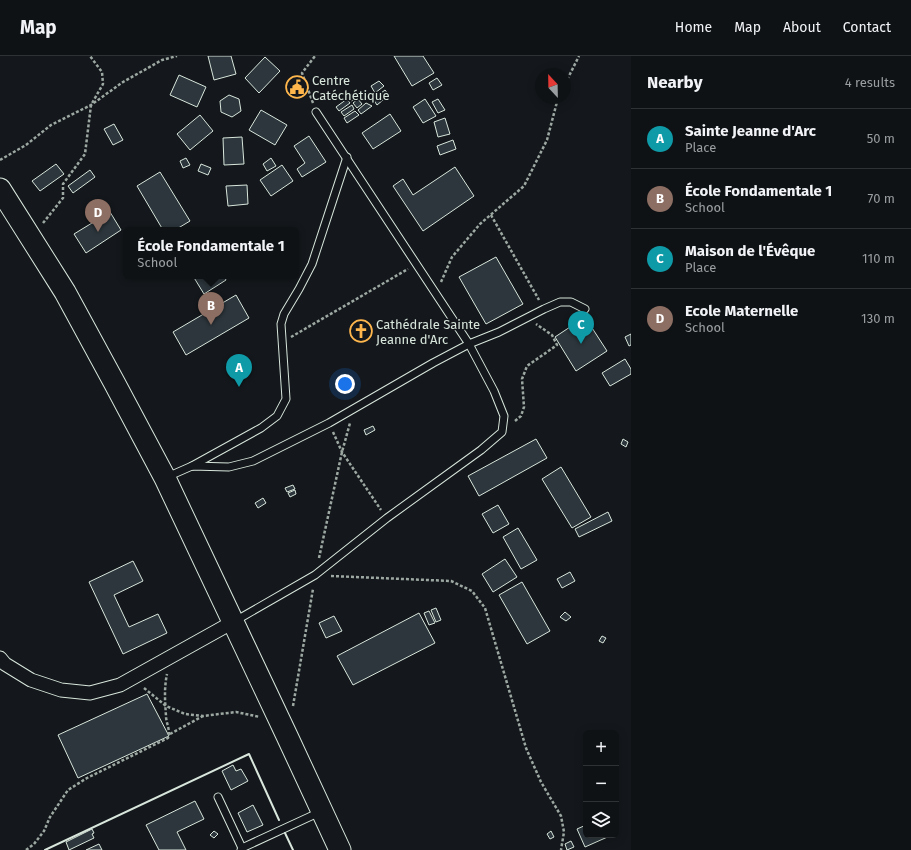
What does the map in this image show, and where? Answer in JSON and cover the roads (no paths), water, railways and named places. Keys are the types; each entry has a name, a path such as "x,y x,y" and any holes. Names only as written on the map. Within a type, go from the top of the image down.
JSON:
{"main road":[{"path":"0,188 65,292 164,478 340,850"}],"street":[{"path":"0,658 5,664 31,680 61,690 90,693 120,685 233,622"}],"lane":[{"path":"233,622 315,575 387,518 481,450 502,432 504,416 494,391 469,344 316,112"},
{"path":"164,478 192,466 260,428 277,416 286,399 281,324 284,314 312,264 347,157"},
{"path":"192,466 229,467 252,461 329,423 469,344 499,332 544,309 560,302 571,302 585,309"},
{"path":"218,798 241,849 322,811"}],"place":[{"name":"Centre Catéchétique","path":"297,87"},
{"name":"Ecole Maternelle","path":"98,232"},
{"name":"École Fondamentale 1","path":"211,325"},
{"name":"Cathédrale Sainte Jeanne d'Arc","path":"361,331"},
{"name":"Maison de l'Évêque","path":"581,344"},
{"name":"Sainte Jeanne d'Arc","path":"239,387"}]}
